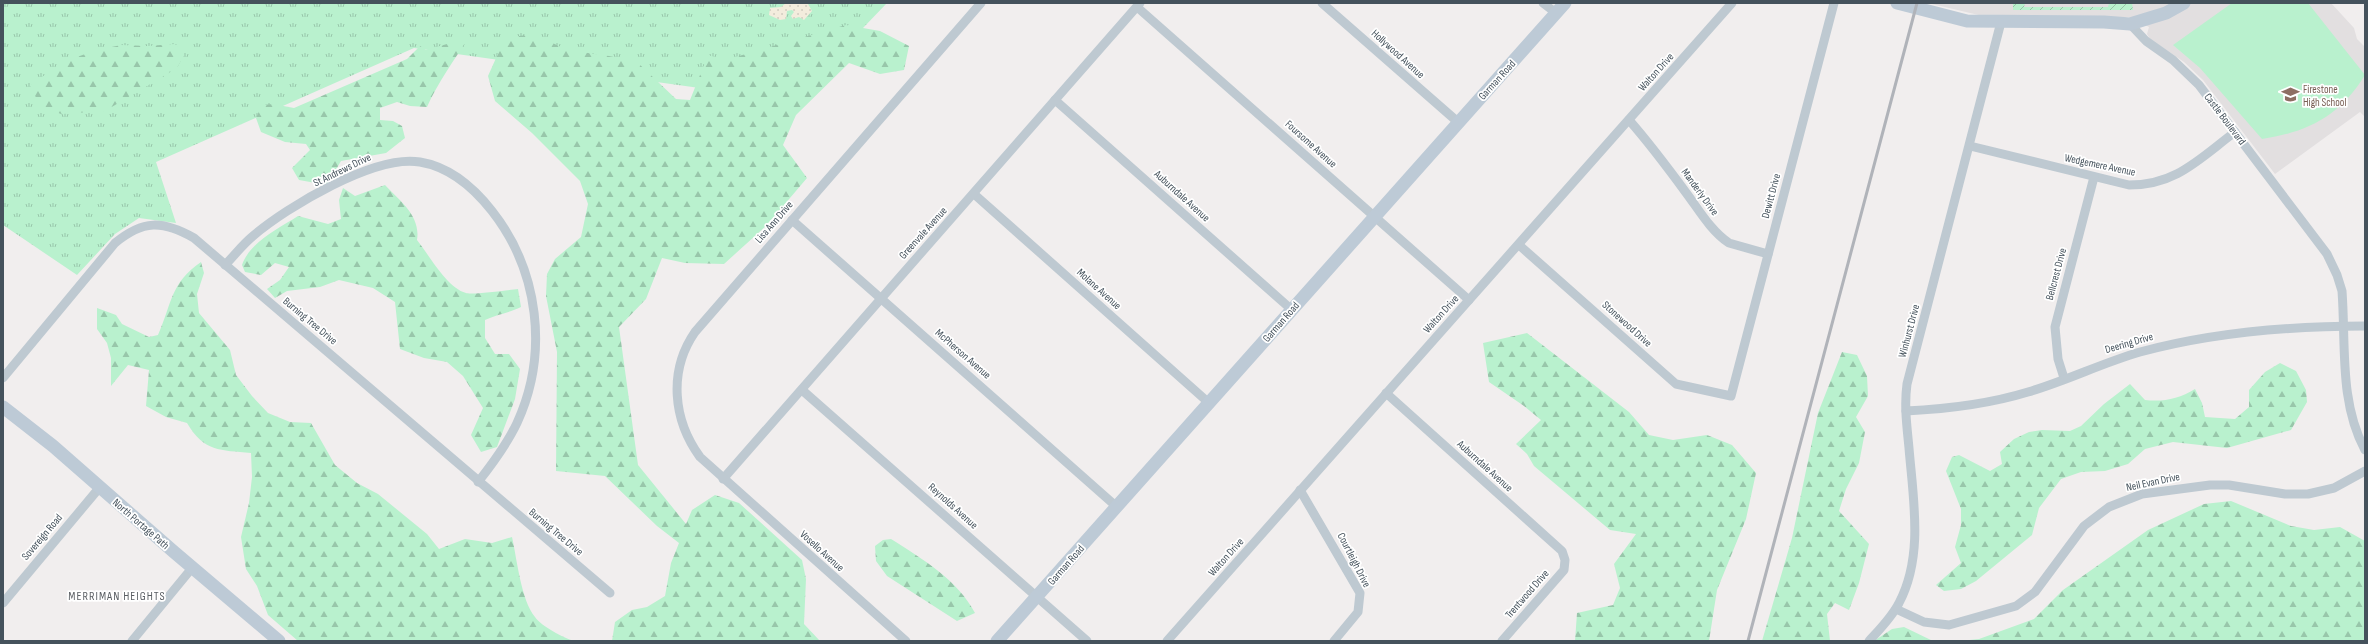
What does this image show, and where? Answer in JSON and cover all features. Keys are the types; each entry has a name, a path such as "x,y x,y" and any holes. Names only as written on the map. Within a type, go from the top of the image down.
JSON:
{"street":[{"name":"Lisa Ann Drive","path":"723,479 700,457 691,445 682,424 677,397 679,366 684,351 695,332 981,3"},
{"name":"Hollywood Avenue","path":"1322,3 1459,123"},
{"path":"1543,3 1556,13"},
{"name":"Garman Road","path":"997,641 1038,597 1565,3"},
{"name":"Walton Drive","path":"1167,641 1732,3"},
{"name":"Dewitt Drive","path":"1731,396 1834,3"},
{"path":"1897,3 1968,21 2104,22 2130,24 2160,15 2184,3"},
{"name":"Greenvale Avenue","path":"723,479 1138,5"},
{"name":"Foursome Avenue","path":"1138,5 1469,300"},
{"name":"Winhurst Drive","path":"1869,641 1896,609 1910,577 1914,536 1906,411 1907,384 2001,22"},
{"name":"Castle Boulevard","path":"2130,24 2146,41 2189,74 2235,132 2327,254 2334,268 2342,291 2348,403 2352,422 2365,450"},
{"name":"Auburndale Avenue","path":"1055,100 1292,310"},
{"name":"Manderly Drive","path":"1629,120 1650,144 1711,227 1723,239 1729,243 1768,254"},
{"name":"Wedgemere Avenue","path":"1970,146 2129,185 2163,181 2183,171 2235,132"},
{"name":"St Andrews Drive","path":"225,266 251,237 273,220 374,166 394,161 421,162 437,166 461,179 485,202 511,239 528,280 535,314 534,365 524,404 509,439 478,482"},
{"name":"Bellcrest Drive","path":"2064,378 2058,358 2055,327 2094,177"},
{"name":"Molane Avenue","path":"974,194 1209,403"},
{"name":"McPherson Avenue","path":"792,220 1117,507"},
{"name":"Burning Tree Drive","path":"3,378 97,262 126,233 142,226 160,224 178,229 194,238 478,482 610,593"},
{"name":"Stonewood Drive","path":"1519,245 1676,384 1731,396"},
{"name":"Deering Drive","path":"1906,411 1964,406 2029,392 2101,364 2169,345 2250,330 2365,326"},
{"name":"Reynolds Avenue","path":"802,390 1088,641"},
{"name":"Auburndale Avenue","path":"1386,393 1562,551 1565,560"},
{"name":"North Portage Path","path":"3,407 54,446 192,568 279,641"},
{"name":"Neil Evan Drive","path":"1896,609 1924,622 1949,625 2016,606 2035,592 2084,526 2109,507 2142,494 2195,486 2229,485 2285,494 2308,494 2334,488 2365,472"},
{"name":"Vosello Avenue","path":"723,479 906,641"},
{"name":"Sovereign Road","path":"3,603 100,487"},
{"name":"Courtleigh Drive","path":"1300,490 1360,593 1358,612 1334,641"},
{"name":"Trentwood Drive","path":"1502,641 1558,578 1564,570 1565,560"},
{"path":"132,641 192,568"}],"shaded area":[{"name":"Firestone High School","path":"1928,3 2331,3 2354,28 2357,39 2365,47 2365,117 2360,112 2275,174 2203,80 2184,62 2150,39 2147,34 2149,27 2130,17 1987,17"}],"green space":[{"path":"3,3 887,3 793,101 414,48 156,162 176,223 139,218 115,234 77,275 3,225"},
{"path":"2013,3 2025,3 2024,7 2108,7 2109,3 2132,3 2133,10 2013,10"},
{"name":"Firestone High School","path":"2232,3 2308,3 2365,75 2345,101 2321,120 2294,132 2262,139 2200,68 2173,45"},
{"path":"846,25 880,31 909,46 904,70 880,74 849,63 796,115 783,145 807,178 767,225 724,264 685,263 662,258 646,299 619,327 638,465 686,524 692,510 715,495 739,503 802,560 806,579 804,624 820,641 612,641 615,622 632,610 647,607 665,596 671,563 679,543 657,526 605,476 556,471 557,352 546,296 547,274 555,259 581,237 588,204 580,181 532,133 495,101 488,76 505,38 534,34 567,50 637,62 676,99 690,100 708,55 725,60"},
{"path":"468,38 441,80 427,107 410,106 397,102 380,108 380,120 393,121 402,126 405,138 386,153 341,161 327,185 299,180 292,168 310,150 306,144 285,142 261,132 256,118 262,105 273,104 294,108 407,59 420,46 426,50"},
{"path":"175,44 184,55 177,68 105,111 61,114 46,108 35,96 30,85 64,62 93,51 121,45 147,46"},
{"path":"385,185 403,203 413,216 416,224 417,240 445,278 452,285 466,293 482,293 518,289 521,307 485,320 485,338 495,354 509,354 520,369 515,399 497,447 481,452 471,435 483,408 463,376 447,362 424,358 400,349 395,302 373,288 339,280 320,287 287,291 275,298 267,289 280,280 289,267 275,263 261,275 245,272 242,265 251,249 274,231 298,216 328,224 341,219 339,200 343,188 355,196"},
{"path":"201,262 204,273 197,294 199,313 230,350 236,375 252,396 268,413 290,422 311,423 335,465 357,483 378,494 427,534 439,549 465,539 492,543 512,537 523,590 530,610 547,628 574,641 298,641 268,615 257,586 246,569 241,537 249,503 252,477 251,453 214,448 200,440 187,423 166,417 146,406 149,370 128,365 111,386 111,358 107,343 97,329 97,308 116,315 122,324 149,337 158,335 177,286 191,270"},
{"path":"1527,333 1629,412 1649,435 1673,440 1707,435 1732,445 1756,473 1746,519 1717,590 1709,641 1575,641 1577,613 1613,605 1620,588 1614,564 1636,534 1610,530 1534,466 1527,454 1516,444 1541,420 1524,406 1489,382 1483,343"},
{"path":"1842,352 1857,355 1867,376 1868,396 1856,417 1865,432 1859,463 1846,489 1839,511 1869,544 1859,583 1849,610 1835,603 1827,614 1830,641 1762,641 1792,538 1818,413"},
{"path":"2280,363 2296,371 2306,390 2307,402 2291,430 2227,448 2173,442 2145,449 2128,464 2105,471 2081,472 2061,479 2039,508 2032,535 1976,581 1961,589 1944,591 1936,585 1961,563 1955,547 1961,525 1961,509 1946,471 1952,457 1959,455 1990,471 2002,464 2000,452 2014,439 2029,432 2042,430 2070,431 2081,426 2104,404 2130,384 2145,400 2158,401 2171,399 2195,389 2202,403 2205,417 2235,419 2249,407 2249,390 2265,372"},
{"path":"2231,501 2291,526 2314,530 2340,527 2365,541 2365,641 1960,641 1979,639 2034,619 2063,590 2148,530 2204,504"},
{"path":"891,539 926,562 949,580 968,601 975,613 957,621 887,576 876,561 875,546 883,540"},
{"path":"1904,627 1933,641 1874,641 1892,629"}],"sand":[{"path":"786,3 808,4 812,11 804,20 799,17 793,19 791,16 794,12 792,10 787,11 786,19 780,20 769,15 770,8 781,7"}],"railway":[{"path":"1748,641 1917,3"}],"place":[{"name":"Firestone High School","path":"2290,95"}],"district":[{"name":"MERRIMAN HEIGHTS","path":"117,596"}]}
